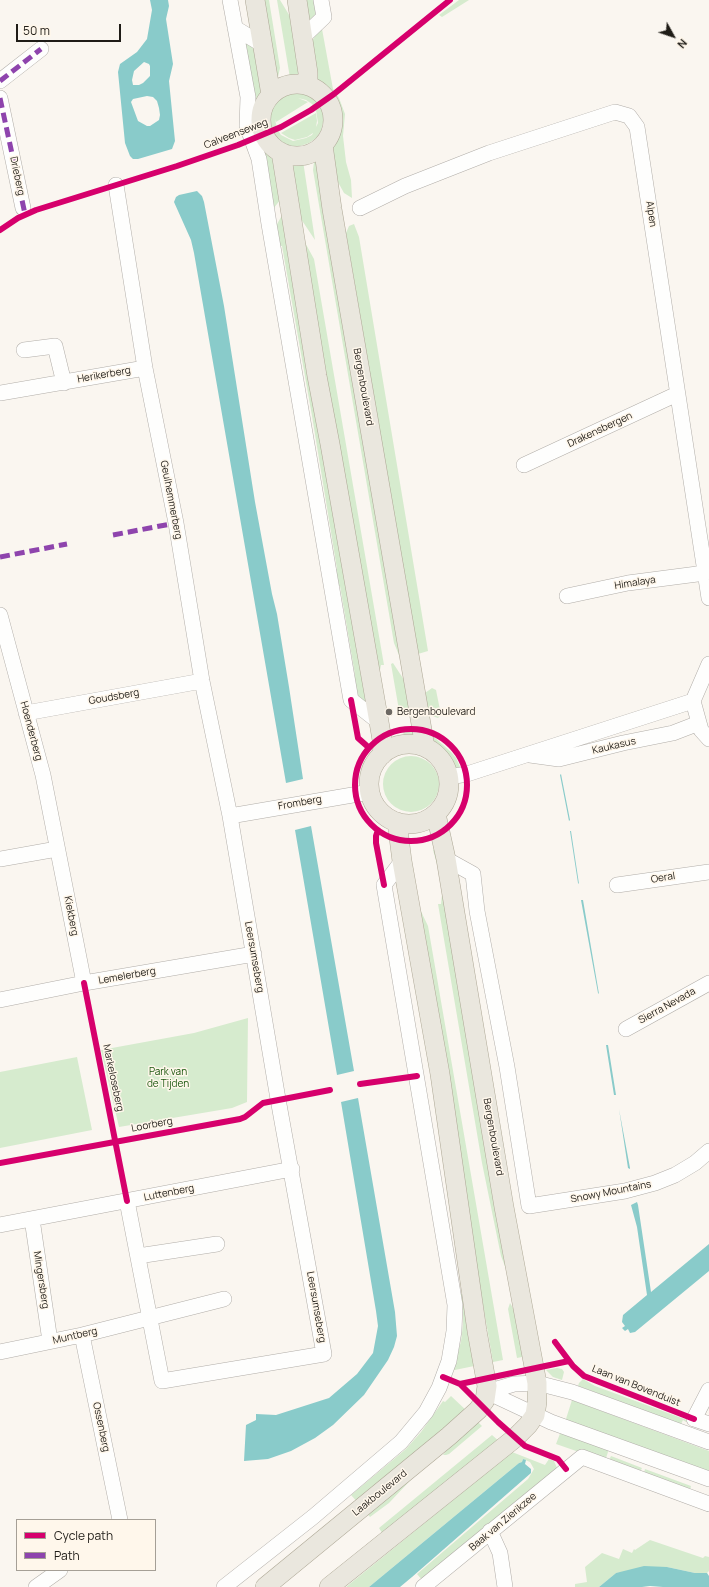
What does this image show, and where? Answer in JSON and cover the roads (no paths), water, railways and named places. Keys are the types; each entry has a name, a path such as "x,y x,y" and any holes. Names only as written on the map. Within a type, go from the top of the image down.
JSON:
{"main road":[{"path":"255,0 271,95"},
{"path":"297,0 308,73 308,85"},
{"path":"298,83 308,85 324,95 329,103 333,122 331,132 323,145 306,155 291,155 273,147 267,141 261,125 263,107 271,95 279,88 298,83"},
{"name":"Bergenboulevard","path":"323,145 425,748"},
{"path":"282,152 317,376 383,746 382,755"},
{"path":"407,744 425,748 436,755 444,766 458,775 444,804 436,814 428,820 410,825 397,822 385,816 377,809 372,801 369,778 374,766 382,755 390,749 407,744"},
{"name":"Bergenboulevard","path":"436,814 446,859 504,1207 537,1382 537,1402 535,1415"},
{"path":"397,822 402,861 440,1074 476,1331 487,1386 486,1392"},
{"name":"Laakboulevard","path":"265,1587 449,1436 482,1406 485,1400 486,1392"},
{"path":"329,1587 500,1451 528,1425 535,1415"}],"street":[{"path":"230,0 248,97 247,126 258,156 351,700 379,722"},
{"path":"303,37 324,18 321,0"},
{"path":"235,28 263,45"},
{"path":"0,81 40,49"},
{"name":"Drieberg","path":"0,98 23,208"},
{"name":"Alpen","path":"360,208 405,186 489,153 615,112 629,116 637,127 709,598"},
{"name":"Geulhemmerberg","path":"116,185 145,368 176,524 202,681 230,816"},
{"path":"269,224 288,197"},
{"name":"Herikerberg","path":"24,350 55,346 64,383"},
{"name":"Herikerberg","path":"0,393 145,368"},
{"name":"Drakensbergen","path":"524,465 677,394"},
{"name":"Himalaya","path":"567,596 628,583 705,573"},
{"name":"Hoenderberg","path":"0,615 43,775 57,849"},
{"path":"709,664 693,701 701,730 709,739"},
{"name":"Goudsberg","path":"26,713 202,681"},
{"name":"Kaukasus","path":"458,775 693,701"},
{"name":"Kaukasus","path":"527,754 559,759 673,732 699,723"},
{"name":"Fromberg","path":"230,816 370,792"},
{"name":"Leersumseberg","path":"150,1318 162,1381 324,1354 230,816"},
{"path":"0,859 57,849"},
{"name":"Kiekberg","path":"57,849 84,983"},
{"name":"Snowy Mountains","path":"446,859 473,874 477,911 507,1067 529,1206 625,1191 655,1183 688,1167 709,1151"},
{"path":"224,1587 313,1517 396,1447 426,1412 439,1388 449,1361 454,1331 455,1305 384,885 402,861"},
{"name":"Oeral","path":"617,885 709,872"},
{"name":"Lemelerberg","path":"0,1000 84,983 254,954"},
{"name":"Sierra Nevada","path":"626,1029 709,983"},
{"name":"Luttenberg","path":"0,1225 292,1169"},
{"path":"127,1201 150,1318 224,1299"},
{"name":"Mingersberg","path":"32,1219 50,1341"},
{"path":"138,1256 217,1244"},
{"name":"Muntberg","path":"0,1352 82,1335 150,1318"},
{"name":"Ossenberg","path":"82,1335 120,1519"},
{"path":"486,1392 514,1384 537,1382 572,1392 709,1442"},
{"path":"709,1390 694,1419 709,1424"},
{"path":"486,1392 535,1415 709,1479"},
{"name":"Baak van Zierikzee","path":"423,1587 582,1457 709,1504"},
{"path":"490,1531 500,1553 505,1587"},
{"path":"36,1587 59,1571"}],"water":[{"path":"150,0 168,0 169,6 166,19 173,64 169,81 175,141 172,149 138,159 133,159 130,156 125,143 118,72 120,64 137,52 147,39 152,10","holes":["144,62 150,66 150,76 143,83 133,85 132,80 134,71","147,96 153,97 157,101 160,115 159,120 150,126 138,121 131,102 133,99"]},
{"path":"197,191 202,196 204,202 224,306 255,502 277,614 303,779 286,783 194,253 191,240 174,202 176,197 179,195"},
{"path":"561,774 570,820 569,821 560,775"},
{"path":"311,826 354,1071 337,1075 295,830"},
{"path":"571,831 579,884 578,883"},
{"path":"581,900 583,900 599,994 598,993"},
{"path":"606,1045 608,1045 616,1095 614,1095"},
{"path":"358,1098 395,1312 397,1336 394,1347 388,1360 364,1395 333,1425 315,1438 291,1451 268,1459 244,1461 246,1425 256,1420 256,1414 276,1415 329,1398 357,1374 373,1353 378,1326 341,1102"},
{"path":"619,1109 630,1168 630,1169 628,1168"},
{"path":"637,1202 651,1292 709,1244 709,1271 635,1332 630,1333 628,1329 625,1331 622,1328 625,1326 622,1322 623,1315 647,1295 637,1227 631,1205"},
{"path":"523,1459 526,1460 525,1464 531,1469 531,1473 400,1587 369,1587 522,1462"},
{"path":"644,1566 667,1567 695,1573 707,1573 709,1576 709,1587 599,1587 616,1573"}],"place":[{"name":"Bergenboulevard","path":"389,712"}],"park label":[{"name":"Park van de Tijden","path":"168,1078"}]}
